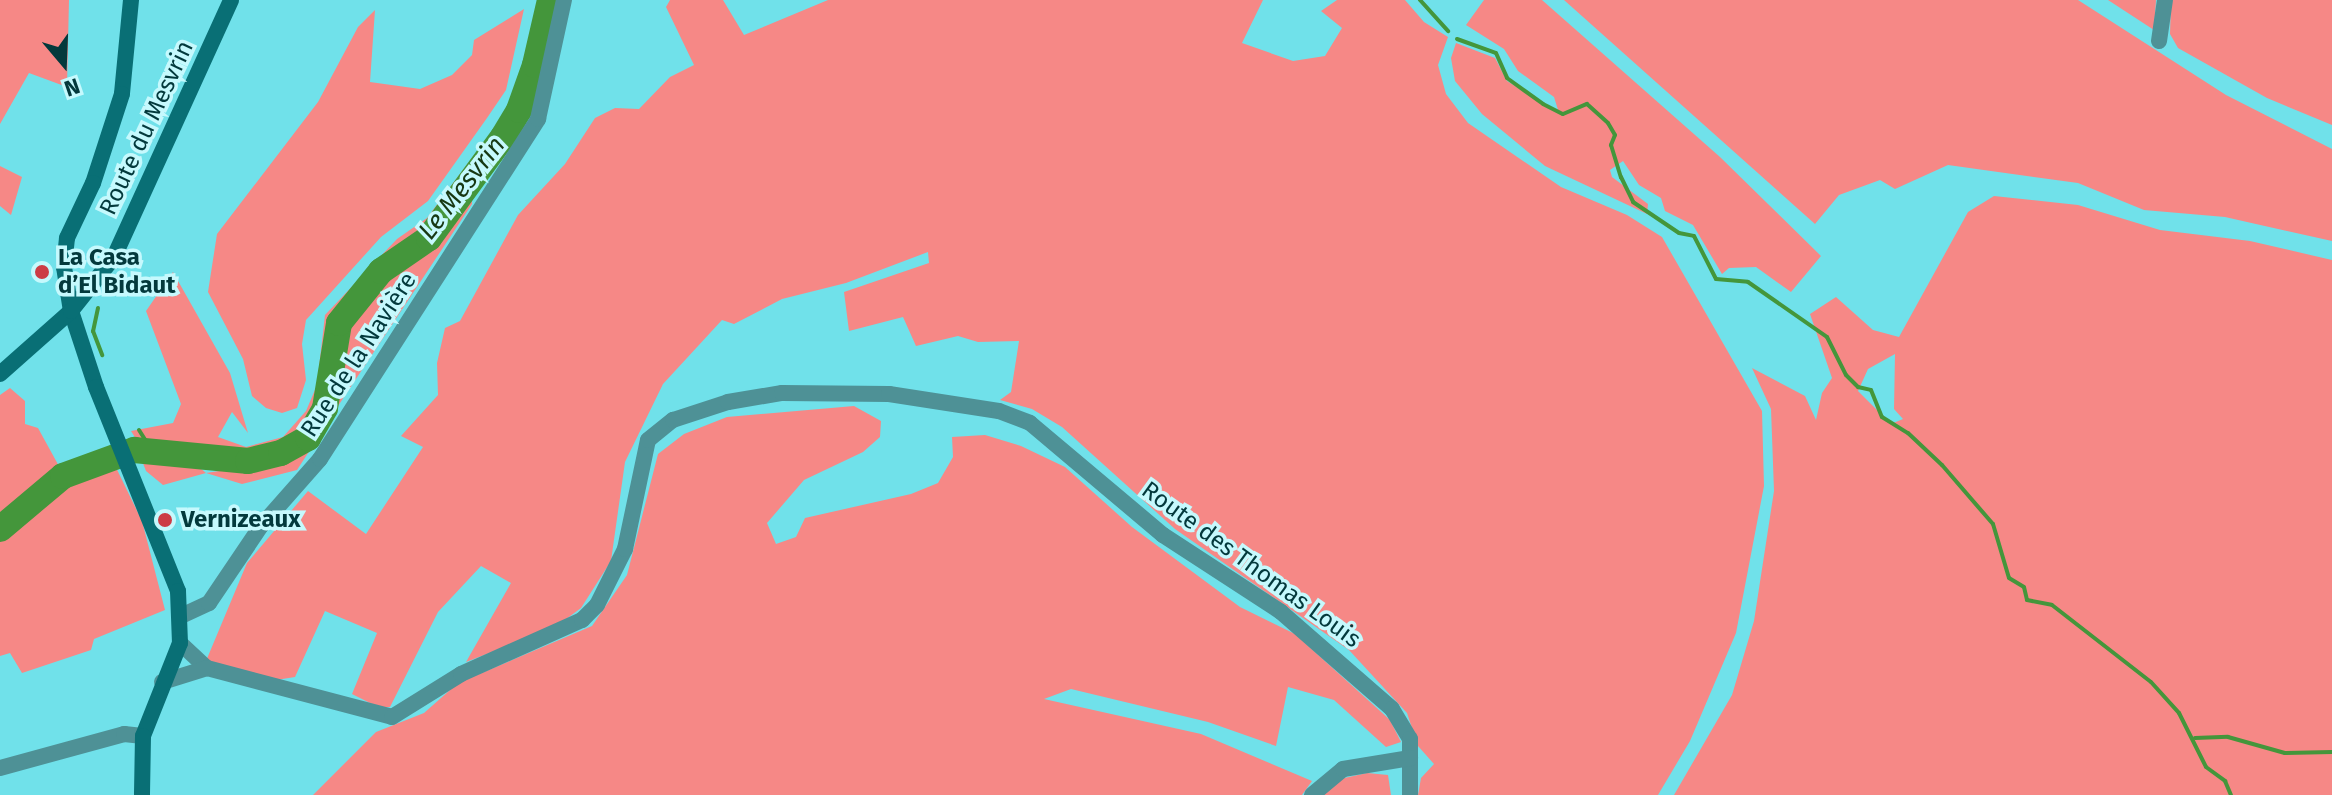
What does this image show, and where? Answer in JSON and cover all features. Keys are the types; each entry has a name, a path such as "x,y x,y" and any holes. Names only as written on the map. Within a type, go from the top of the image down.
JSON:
{"street":[{"path":"131,0 122,94 112,131 67,238 64,267 71,311 178,591 180,643 143,736 142,795"},
{"name":"Route du Mesvrin","path":"0,374 71,311 114,257 231,0"},
{"name":"Rue de la Navière","path":"181,616 209,603 261,526 320,459 538,119 564,0"},
{"path":"2159,41 2165,0"},
{"name":"Route des Thomas Louis","path":"180,643 207,668 360,712 392,717 461,674 582,620 597,605 625,549 648,440 673,420 728,402 831,389 999,411 1030,423 1163,535 1281,612 1347,665 1403,725 1410,758 1410,795"},
{"path":"162,682 207,668"},
{"path":"0,768 124,734 143,736"},
{"path":"1312,795 1343,769 1410,758"}],"shaded area":[{"path":"0,0 69,0 67,87 29,73 0,124"},
{"path":"670,0 723,0 744,35 828,0 1263,0 1242,43 1293,61 1325,56 1342,28 1321,11 1337,0 1405,0 1424,22 1448,37 1438,65 1446,94 1468,123 1561,187 1627,215 1662,237 1762,411 1764,486 1736,633 1690,741 1658,795 1418,795 1421,778 1434,764 1418,746 1407,713 1349,650 1175,529 1062,427 1032,409 1000,400 1011,392 1019,341 978,342 958,336 916,346 903,317 849,331 844,292 929,263 928,252 846,283 782,299 734,324 722,320 663,384 625,462 611,561 581,608 554,628 466,662 511,583 481,566 438,612 390,707 378,707 352,694 377,633 325,611 295,677 276,680 206,661 247,563 308,491 366,534 423,447 401,436 438,395 437,363 445,328 460,321 518,215 565,164 595,118 615,108 639,109 670,77 694,65 666,7"},
{"path":"1484,0 1542,0 1720,157 1821,256 1791,292 1756,267 1729,268 1722,274 1693,225 1665,211 1661,198 1639,185 1623,161 1610,170 1612,177 1648,204 1647,214 1545,166 1482,114 1455,81 1451,58 1456,43 1495,58 1507,81 1559,113 1554,97 1518,71 1504,49 1466,25"},
{"path":"1564,0 2078,0 2226,95 2332,149 2332,241 2225,217 2144,210 2078,183 1948,165 1895,189 1880,180 1839,195 1815,224"},
{"path":"2108,0 2156,0 2154,30"},
{"path":"2171,0 2332,0 2332,125 2267,98 2178,48 2170,34"},
{"path":"524,9 506,90 428,201 381,237 306,320 302,344 306,380 297,408 282,413 266,408 252,396 243,359 208,292 217,234 318,102 358,27 375,10 370,82 420,89 452,75 472,55 474,40"},
{"path":"507,111 457,194 418,241 395,252 343,311 332,330 322,396 302,435 286,445 243,455 138,442 131,431 173,423 181,404 146,311 173,272 230,373 248,433 232,412 218,437 246,447 283,437 306,411 317,385 325,315 397,239 427,218"},
{"path":"0,166 22,177 11,215 0,206"},
{"path":"472,193 472,204 336,409 343,327 390,269 430,244"},
{"path":"1994,196 2078,205 2160,230 2250,241 2332,260 2332,795 1674,795 1732,695 1754,621 1774,491 1771,409 1752,368 1805,396 1816,420 1822,393 1832,378 1810,314 1836,297 1873,330 1899,337 1968,212","holes":["1895,354 1894,409 1903,419 1891,424 1858,391 1868,369"]},
{"path":"10,388 25,401 25,424 38,428 60,468 106,447 142,521 165,610 94,639 91,650 22,673 10,653 0,656 0,395"},
{"path":"854,406 881,421 880,437 863,452 804,480 767,523 776,544 796,537 805,518 911,494 938,483 953,457 952,437 985,435 1021,446 1065,467 1132,527 1240,607 1295,634 1390,720 1401,742 1386,747 1334,700 1288,687 1276,746 1208,722 1071,689 1044,699 1201,734 1312,781 1302,795 313,795 376,732 424,713 458,683 592,626 627,575 658,454 684,434 727,417"},
{"path":"310,450 297,470 242,484 206,473 273,463"},
{"path":"141,458 193,462 206,473 163,485 146,471"},
{"path":"1367,773 1388,775 1391,795 1323,795 1340,779"}],"waterway":[{"name":"Le Mesvrin","path":"0,529 63,476 134,450 248,461 281,453 308,438 325,408 339,323 381,271 429,238 503,137 519,110 535,65 550,0"},
{"path":"1420,0 1448,31"},
{"path":"1457,39 1496,53 1507,78 1543,104 1563,114 1587,104 1608,123 1615,135 1611,145 1621,177 1633,202 1679,233 1694,236 1716,279 1748,282 1827,337 1846,375 1858,387 1871,390 1882,417 1908,433 1942,465 1993,524 2009,578 2024,587 2027,600 2052,605 2151,682 2179,713 2206,767 2225,781 2231,795"},
{"path":"98,308 93,331 102,355"},
{"path":"139,430 151,449"},
{"path":"2195,738 2228,737 2285,753 2332,752"}],"place":[{"name":"La Casa d’El Bidaut","path":"42,272"},
{"name":"Vernizeaux","path":"165,520"}]}
